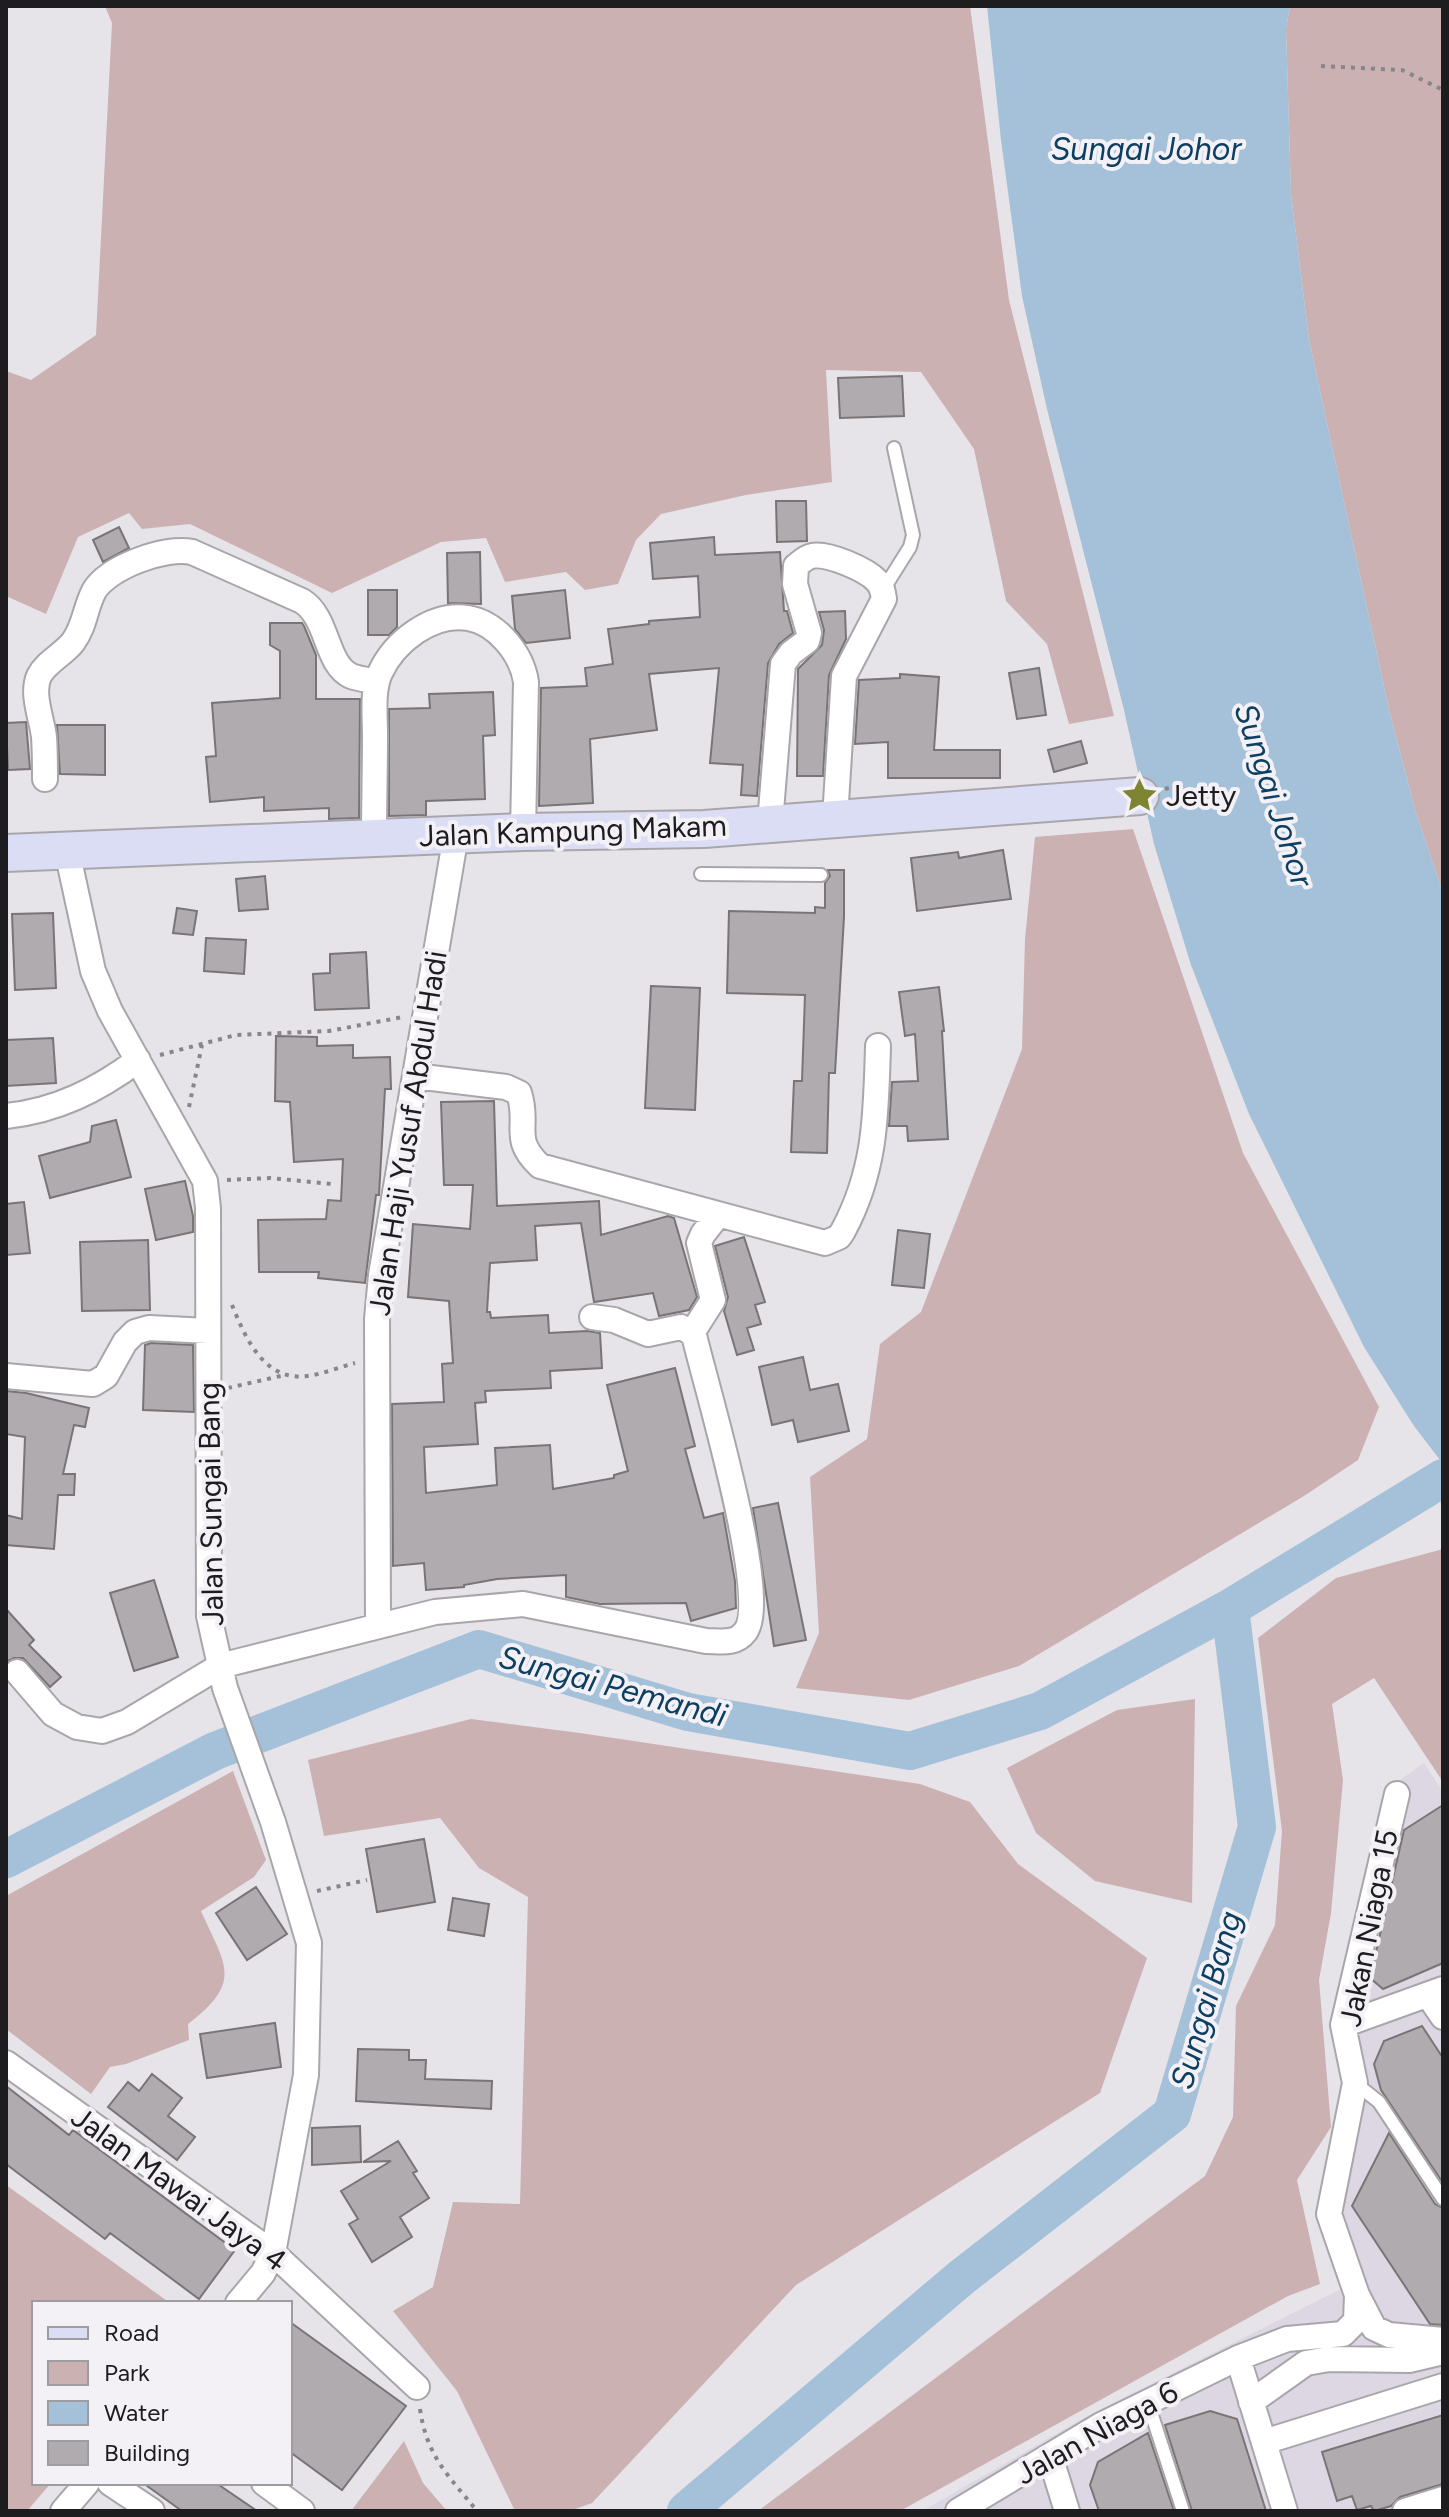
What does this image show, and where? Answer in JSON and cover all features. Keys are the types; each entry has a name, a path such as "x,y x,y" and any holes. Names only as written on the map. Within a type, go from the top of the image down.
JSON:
{"street":[{"path":"45,779 44,735 36,688 39,676 73,643 85,621 96,588 133,563 157,553 181,549 192,552 302,601 310,606 321,623 334,657 343,670 352,676 377,682"},
{"path":"770,823 783,664 791,653 807,641 809,633 795,584 796,566 812,556 822,555 839,560 871,577 883,590 881,608 844,676 835,818"},
{"path":"374,839 377,682 381,671 412,633 428,625 469,618 500,636 524,668 523,832"},
{"name":"Jalan Kampung Makam","path":"6,853 523,832 704,829 1140,796"},
{"name":"Jalan Haji Yusuf Abdul Hadi","path":"378,1625 377,1357 381,1275 456,835"},
{"name":"Jalan Sungai Bang","path":"67,851 93,971 110,1011 205,1181 208,1208 209,1616 222,1677 273,1822 309,1943 306,2075 273,2253 263,2273 240,2301"},
{"path":"415,1076 506,1087 519,1093 524,1107 521,1138 526,1153 540,1166 825,1243 839,1237 855,1210 866,1180 875,1135 878,1046"},
{"path":"6,1116 34,1113 60,1105 107,1083 138,1060"},
{"path":"692,1333 713,1300 699,1243 718,1215"},
{"path":"17,1672 53,1714 77,1727 102,1731 222,1677 378,1625 435,1612 523,1604 706,1641 733,1642 746,1631 752,1614 746,1541 692,1333 681,1327 648,1334 614,1320 592,1317"},
{"path":"6,1376 93,1384 106,1376 125,1342 135,1332 149,1328 208,1331"},
{"name":"Jakan Niaga 15","path":"1397,1794 1343,2025 1355,2083 1329,2214 1357,2295 1374,2328 1381,2333 1443,2340"},
{"path":"1343,2025 1436,1992 1443,2017"},
{"name":"Jalan Mawai Jaya 4","path":"6,2063 273,2253 417,2387"},
{"name":"Jalan Niaga 6","path":"958,2511 1101,2425 1238,2358 1287,2339 1343,2334 1356,2321 1357,2295"},
{"path":"1251,2402 1306,2363 1329,2359 1409,2360 1443,2352"},
{"path":"1238,2358 1285,2511"},
{"path":"1264,2442 1443,2386"},
{"path":"1050,2456 1067,2511"},
{"path":"63,2511 85,2485"},
{"path":"113,2485 152,2511"},
{"path":"267,2485 302,2511"},
{"path":"1405,2511 1443,2499"}],"lane":[{"path":"883,590 910,547 913,535 894,448"},
{"path":"701,874 821,875"},
{"path":"1355,2083 1379,2102 1443,2199"},
{"path":"1148,2403 1183,2511"}],"path":[{"path":"1321,66 1402,70 1443,90"},
{"path":"138,1060 236,1035 329,1031 426,1013"},
{"path":"184,1141 191,1086 202,1044"},
{"path":"205,1181 270,1178 332,1184"},
{"path":"231,1304 247,1340 264,1362 285,1375"},
{"path":"208,1392 285,1375 306,1376 377,1357"},
{"path":"295,1896 367,1880"},
{"path":"417,2387 425,2438 435,2459 477,2511"}],"shaded area":[{"path":"1424,1763 1443,1792 1443,2511 922,2511 1091,2414 1343,2288 1321,2208 1390,1787"}],"green space":[{"path":"105,6 970,6 1009,300 1114,716 1069,724 1047,644 1006,601 974,449 921,372 826,370 832,482 746,495 661,514 636,540 618,584 585,590 566,572 505,582 486,538 441,542 332,593 190,524 142,529 129,513 78,537 46,614 6,596 6,371 31,380 96,335 112,23"},
{"path":"1290,6 1443,6 1443,893 1416,813 1390,714 1309,340 1291,194 1286,29"},
{"path":"1133,829 1243,1153 1379,1407 1358,1460 1304,1496 1019,1666 909,1700 796,1688 819,1633 810,1477 867,1439 880,1344 921,1312 1022,1049 1025,939 1035,837"},
{"path":"1443,1549 1443,1782 1374,1678 1332,1704 1343,1780 1331,1913 1319,1980 1331,2127 1297,2180 1320,2284 1288,2296 900,2511 758,2511 1205,2176 1233,2117 1236,2006 1275,1925 1282,1831 1258,1638 1336,1578"},
{"path":"1195,1699 1192,1903 1095,1881 1036,1833 1007,1768 1117,1710"},
{"path":"471,1719 920,1784 970,1802 1018,1864 1147,1958 1100,2093 796,2285 592,2503 570,2511 515,2511 457,2391 393,2311 433,2287 453,2202 520,2204 528,1897 479,1868 440,1818 324,1836 308,1760"},
{"path":"233,1771 266,1860 254,1877 201,1911 222,1959 223,1984 206,2009 188,2024 189,2040 110,2067 91,2094 6,2029 6,1896"},
{"path":"6,2185 167,2301 32,2301 32,2485 49,2485 27,2511 6,2511"},
{"path":"404,2441 423,2483 447,2511 351,2511"}],"water":[{"name":"Sungai Johor","path":"987,6 1290,6 1286,29 1291,194 1309,340 1390,714 1416,813 1443,893 1443,1464 1414,1426 1364,1347 1249,1114 1191,965 1154,844 1022,296"}],"building":[{"path":"902,376 904,416 840,418 838,378"},
{"path":"776,501 806,501 807,541 777,542"},
{"path":"119,527 129,548 103,562 93,540"},
{"path":"714,537 715,555 780,552 784,611 787,611 793,633 779,644 768,663 757,796 741,795 743,765 710,763 719,668 649,674 657,730 590,739 593,803 539,806 541,688 587,686 585,668 613,664 608,629 649,624 649,621 700,617 698,576 653,579 650,543"},
{"path":"480,552 481,604 448,603 447,553"},
{"path":"368,590 397,590 397,627 389,635 368,635"},
{"path":"565,590 570,638 526,643 515,629 512,596"},
{"path":"845,611 846,639 829,675 823,776 797,776 798,669 822,645 824,630 819,612"},
{"path":"270,623 302,623 304,626 316,655 316,699 360,699 359,818 329,819 329,808 264,811 264,797 210,802 206,757 216,756 212,703 280,698 280,651 270,645"},
{"path":"1039,668 1046,715 1017,719 1009,673"},
{"path":"900,674 939,677 934,750 1000,750 1000,778 888,778 888,742 855,744 859,680 900,678"},
{"path":"493,692 495,735 483,736 485,799 426,801 426,815 389,816 389,709 430,708 429,694"},
{"path":"26,722 30,769 8,770 6,723"},
{"path":"57,725 105,725 105,775 60,774"},
{"path":"1081,741 1087,763 1054,772 1048,750"},
{"path":"1003,850 1011,899 917,911 911,858 958,852 959,858"},
{"path":"828,870 844,870 844,917 835,1073 829,1073 827,1153 791,1152 794,1081 802,1081 805,995 727,993 729,911 815,913 815,907 825,908 825,883 830,876"},
{"path":"265,876 268,909 239,911 236,879"},
{"path":"177,908 197,911 193,935 173,933"},
{"path":"53,913 56,988 15,990 12,914"},
{"path":"206,938 246,940 244,974 204,971"},
{"path":"366,952 369,1008 315,1010 313,974 330,973 330,954"},
{"path":"651,986 700,988 695,1110 645,1108"},
{"path":"939,987 948,1139 908,1141 907,1126 889,1126 892,1082 918,1081 915,1034 905,1036 899,992"},
{"path":"276,1036 317,1037 317,1046 353,1045 353,1058 390,1057 391,1089 385,1089 379,1195 376,1195 365,1283 318,1278 319,1272 259,1272 258,1220 326,1219 328,1200 341,1201 343,1159 294,1162 290,1102 275,1101"},
{"path":"53,1038 56,1083 6,1086 6,1040"},
{"path":"494,1101 497,1206 599,1201 601,1235 668,1216 674,1218 697,1297 689,1310 659,1316 653,1293 594,1302 581,1223 535,1226 537,1260 490,1263 487,1312 490,1312 491,1318 548,1315 549,1333 600,1333 602,1368 550,1371 551,1388 485,1391 486,1402 475,1403 478,1444 424,1447 426,1493 497,1485 495,1448 550,1445 553,1489 614,1478 614,1475 628,1471 607,1385 675,1368 695,1446 685,1449 704,1518 723,1513 735,1581 736,1608 691,1621 686,1603 600,1604 566,1597 566,1575 497,1579 464,1587 426,1590 424,1563 393,1566 392,1404 444,1402 442,1364 453,1363 449,1301 408,1297 413,1224 470,1229 473,1185 444,1185 441,1102"},
{"path":"116,1120 131,1177 50,1198 39,1156 90,1142 92,1126"},
{"path":"185,1181 193,1216 193,1232 156,1240 145,1189"},
{"path":"24,1202 30,1253 6,1255 6,1204"},
{"path":"898,1230 930,1234 924,1288 892,1285"},
{"path":"744,1237 765,1302 755,1305 761,1324 747,1328 754,1350 737,1355 724,1311 728,1297 715,1246"},
{"path":"148,1240 150,1310 82,1311 80,1242"},
{"path":"145,1345 193,1345 194,1412 143,1410"},
{"path":"803,1357 810,1390 838,1384 849,1431 798,1442 793,1420 772,1425 759,1367"},
{"path":"6,1391 89,1408 85,1427 74,1425 63,1474 75,1474 74,1495 58,1495 54,1549 6,1545 6,1515 22,1519 25,1437 6,1434"},
{"path":"778,1503 806,1640 774,1646 753,1508"},
{"path":"154,1580 178,1657 134,1671 110,1593"},
{"path":"6,1609 34,1640 29,1645 61,1677 50,1687 23,1658 6,1662"},
{"path":"1443,1805 1443,1963 1383,1989 1370,1978 1404,1830"},
{"path":"424,1839 435,1902 377,1912 366,1849"},
{"path":"256,1887 287,1934 247,1960 216,1913"},
{"path":"453,1898 489,1904 484,1936 448,1930"},
{"path":"275,2023 281,2067 207,2078 200,2034"},
{"path":"1422,2026 1443,2058 1443,2183 1381,2090 1374,2064 1384,2041"},
{"path":"358,2049 409,2050 409,2060 426,2060 425,2079 492,2081 491,2109 356,2101"},
{"path":"152,2074 182,2098 168,2116 195,2137 177,2160 108,2107 128,2082 139,2091"},
{"path":"6,2086 69,2135 73,2130 235,2250 199,2299 110,2233 105,2239 6,2164"},
{"path":"360,2126 361,2162 312,2165 312,2128"},
{"path":"1389,2133 1435,2204 1443,2208 1443,2325 1430,2324 1352,2206"},
{"path":"398,2141 429,2198 400,2217 412,2237 372,2262 349,2224 358,2219 341,2191 391,2161 363,2162"},
{"path":"292,2323 406,2406 342,2490 292,2453"},
{"path":"1210,2411 1237,2419 1266,2511 1192,2511 1165,2425"},
{"path":"1443,2415 1443,2484 1400,2497 1391,2506 1374,2511 1371,2506 1357,2510 1352,2496 1337,2501 1322,2452"},
{"path":"1148,2433 1174,2511 1099,2511 1090,2485 1098,2462"},
{"path":"146,2485 219,2485 257,2511 182,2511"}],"waterway":[{"name":"Sungai Bang","path":"686,2511 962,2277 1172,2114 1257,1827 1230,1608 1443,1478"},
{"name":"Sungai Pemandi","path":"6,1859 215,1751 479,1649 688,1712 910,1751 1040,1711 1230,1608"}],"place":[{"name":"Jetty","path":"1140,796"}]}
